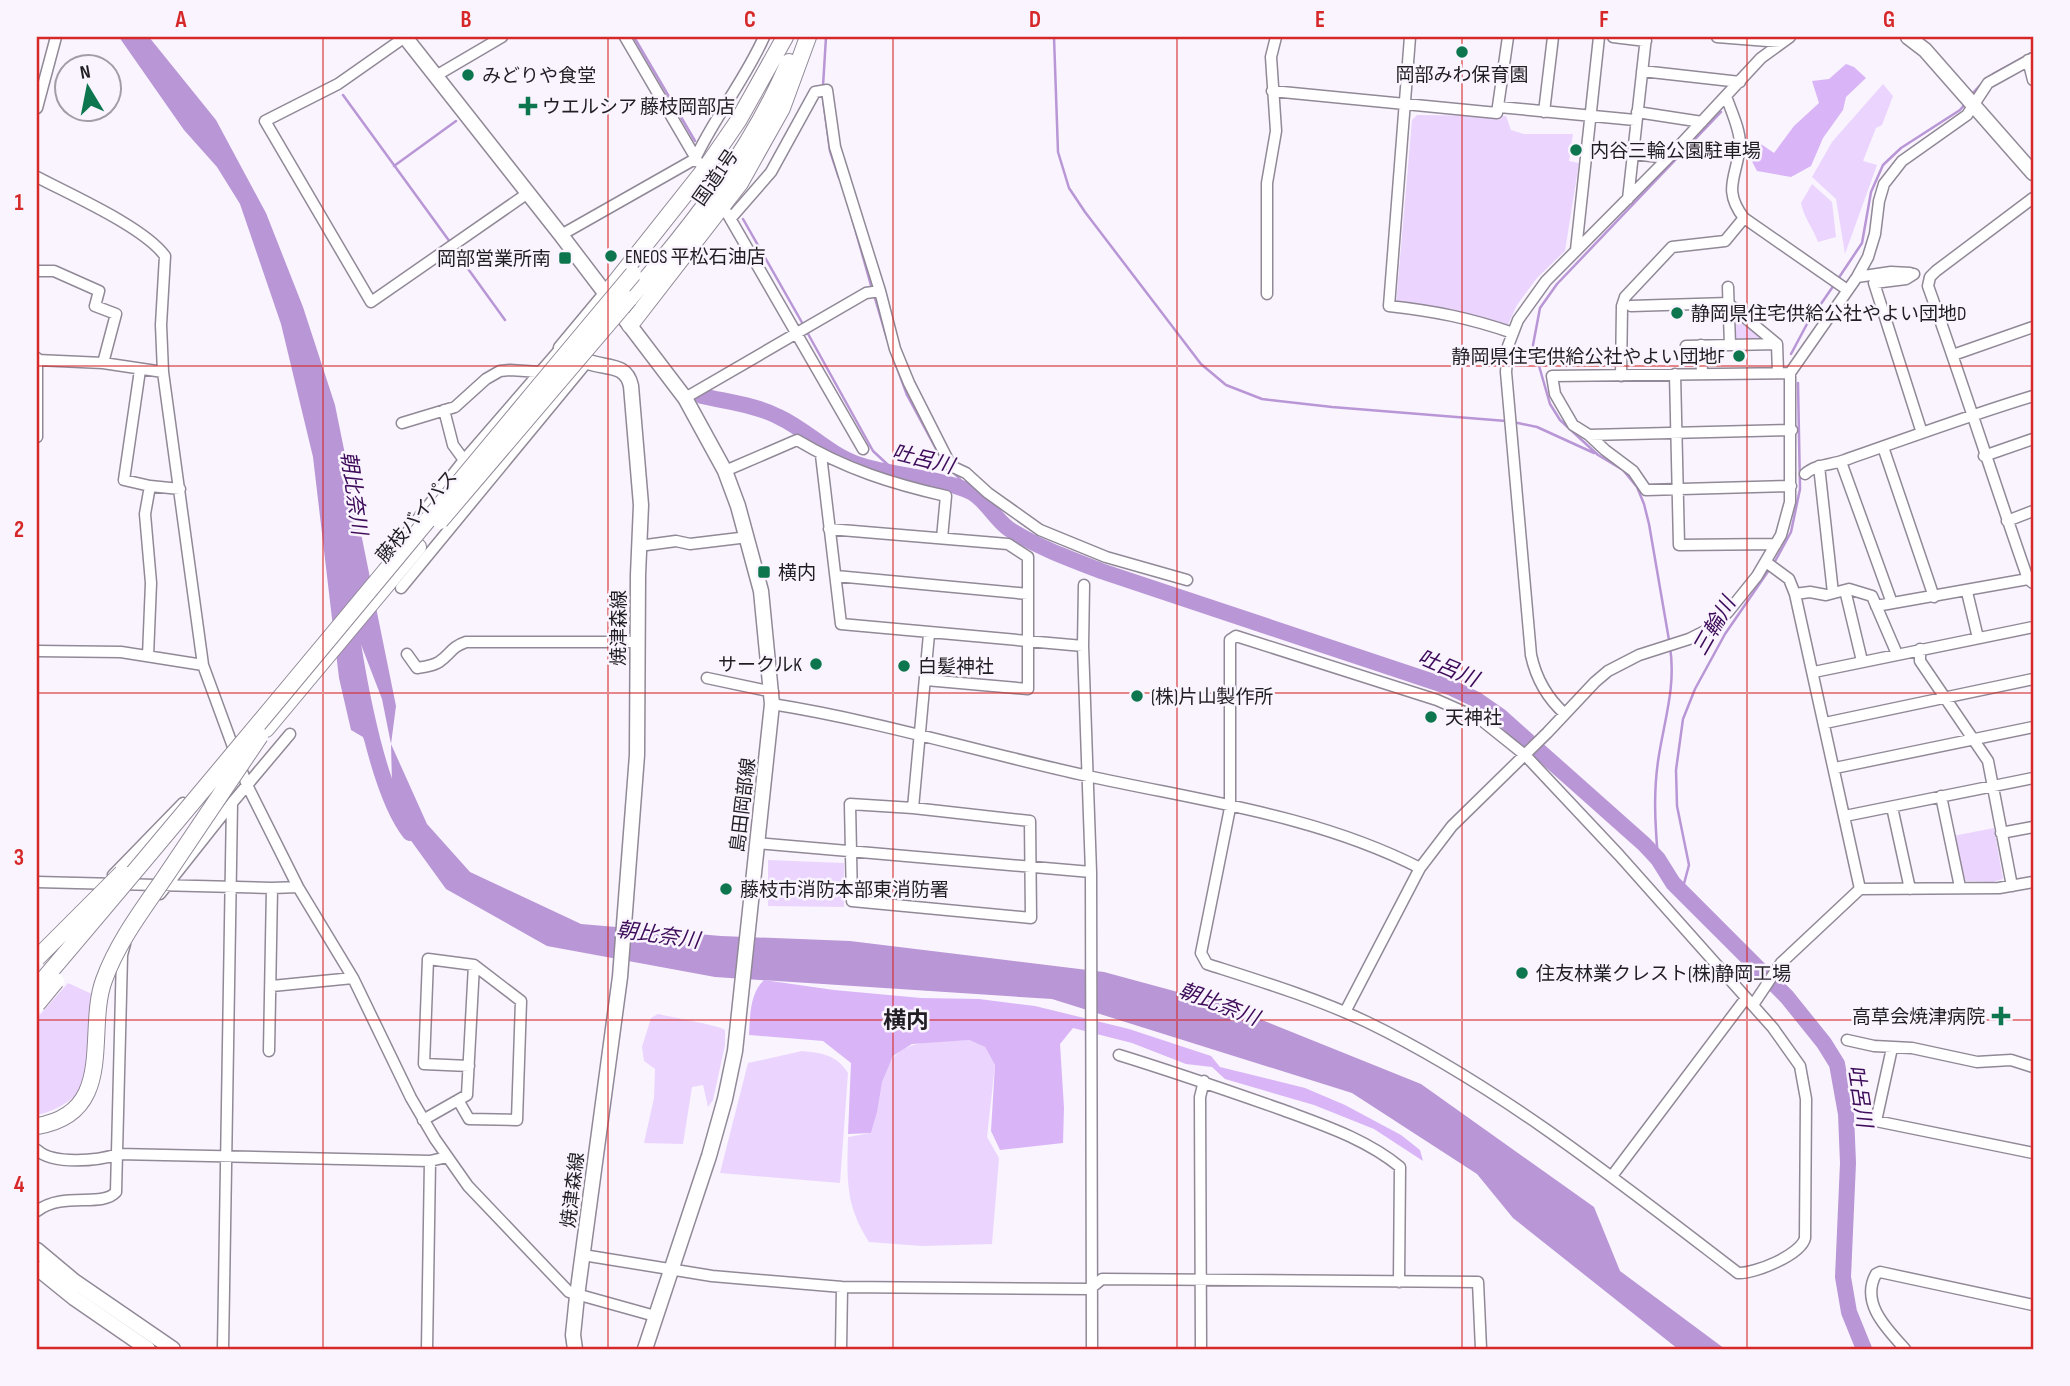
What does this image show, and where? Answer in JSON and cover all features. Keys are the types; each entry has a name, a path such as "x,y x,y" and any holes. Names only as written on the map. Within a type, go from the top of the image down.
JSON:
{"highway":[{"name":"藤枝バイパス","path":"37,987 681,218 720,165 761,94 786,37"},
{"name":"国道1号","path":"606,294 705,169 738,121 786,37"},
{"name":"藤枝バイパス","path":"37,1004 702,211 735,163 770,102 799,37"},
{"name":"国道1号","path":"630,325 740,183 782,108 808,37"},
{"path":"37,1126 62,1117 80,1103 85,1095 95,1065 100,994 123,939 265,729"},
{"path":"37,958 203,792"}],"main road":[{"path":"405,37 606,294 561,348"},
{"path":"1908,37 1924,50 2033,173"},
{"name":"島田岡部線","path":"606,294 689,403 725,471 748,537 761,591 772,698 735,1051 725,1099 645,1349"},
{"name":"焼津森線","path":"561,348 587,362 626,372 629,379 640,485 637,755 627,899 620,977 577,1296 573,1335 575,1349"},
{"path":"37,1250 74,1280 173,1349"},
{"path":"37,1268 74,1298 149,1349"}],"street":[{"path":"37,108 56,37"},
{"path":"405,37 338,84 265,121 371,302 528,193"},
{"path":"433,74 439,74 502,37"},
{"path":"625,37 698,163"},
{"path":"561,234 698,163 703,143 740,84 764,37"},
{"path":"1267,294 1267,183 1276,131 1271,57 1276,37"},
{"path":"1410,37 1389,306 1436,311 1513,333"},
{"path":"1272,91 1497,113 1508,37"},
{"path":"1544,111 1553,37"},
{"path":"1576,250 1599,37"},
{"path":"1613,37 1646,39 1628,199"},
{"path":"1717,37 1785,39"},
{"path":"1565,714 1547,695 1533,666 1509,429 1506,360 1508,346 1518,320 1546,281 1668,158 1761,58 1785,39"},
{"path":"1345,1012 1420,867 1452,826 1608,671 1639,655 1702,633 1720,620 1771,565 1776,544 1786,524 1791,486 1790,373 1846,289 1857,277 1873,244 1881,192 1891,172 1909,155 1967,115 1988,83 2031,59 2033,80"},
{"path":"1642,71 1740,82"},
{"path":"863,449 728,215 771,172 815,92 827,90 835,147 880,291 895,349 951,466 966,473 988,493 1040,530 1105,557 1187,580"},
{"path":"1726,96 1740,145 1731,190 1736,208 1744,218 1846,289"},
{"path":"1499,107 1590,117 1636,116 1702,122"},
{"path":"1633,154 1668,158"},
{"path":"37,177 107,213 159,247 165,256 161,325 163,372 203,665 247,785 298,887 353,978 388,1054 447,1157 482,1201 569,1292 655,1316"},
{"path":"1876,606 2031,581 1984,456 1953,355 1928,286 1930,276 2033,198"},
{"path":"1621,376 1622,306 1625,297 1672,247 1725,241 1744,218"},
{"path":"37,271 54,271 99,291 94,306 116,314 103,363"},
{"path":"1857,277 1891,272 1930,276"},
{"path":"1914,274 1906,279 1874,283 1922,432"},
{"path":"1728,287 1730,345"},
{"path":"689,403 866,293 880,291"},
{"path":"1631,306 1729,304 1777,344 1778,373"},
{"path":"1953,355 2033,327"},
{"path":"1686,346 1777,344"},
{"path":"1701,345 1702,373"},
{"path":"37,965 103,885 233,751 464,460 561,348"},
{"path":"37,437 37,360 103,363 163,372"},
{"path":"401,588 587,362"},
{"path":"140,370 124,480 180,489"},
{"path":"402,422 455,407 486,379 500,371 540,372"},
{"path":"1790,373 1552,376 1555,394 1573,425 1633,471 1646,490 1791,486"},
{"path":"1675,374 1679,545 1776,544"},
{"path":"1805,474 1811,468 1841,462 1971,415 2033,396"},
{"path":"444,410 453,445 464,460"},
{"path":"1589,435 1791,430"},
{"path":"1984,456 2033,439"},
{"path":"725,471 797,440 821,455 863,474 946,496 942,538"},
{"path":"1883,447 1934,597"},
{"path":"821,455 841,624 1083,646"},
{"path":"1841,462 1892,603"},
{"path":"1819,466 1833,593"},
{"path":"148,656 151,583 145,514 150,486"},
{"path":"2007,521 2033,511"},
{"path":"829,529 1008,544 1028,557 1028,690 926,680"},
{"path":"639,546 676,541 690,544 748,537"},
{"path":"1771,565 1789,579 1795,594 1860,889"},
{"path":"836,576 1028,594"},
{"path":"1084,585 1083,646 1091,872 1089,948 1092,1349"},
{"path":"1795,594 1810,592 1826,595 1849,589 1872,596 1897,654"},
{"path":"1845,590 1862,661"},
{"path":"1967,592 1978,638"},
{"path":"1814,672 2033,627"},
{"path":"913,808 922,734 929,634"},
{"path":"1236,636 1460,708 1480,719 1525,755 1619,855 1773,1028 1800,1066 1806,1100 1803,1244 1800,1249 1751,1274 1738,1273 1612,1176 1475,1083 1411,1045 1345,1012 1206,964 1201,953 1230,805 1230,640 1236,636"},
{"path":"407,654 417,668 434,665 455,645 466,642 637,642"},
{"path":"1920,649 1920,661 1988,761 2012,886"},
{"path":"37,651 121,652 203,665"},
{"path":"707,678 772,698 1087,776 1230,805 1338,833 1371,844 1420,867"},
{"path":"1825,723 2033,678"},
{"path":"1835,768 2033,727"},
{"path":"37,1211 62,1200 107,1199 116,1192 122,955 130,930 290,734"},
{"path":"1844,816 2033,778"},
{"path":"1941,796 1961,887"},
{"path":"223,1349 232,803"},
{"path":"850,804 913,808 1030,821 1031,918 852,901 850,804"},
{"path":"1892,807 1910,889"},
{"path":"2001,833 2033,827"},
{"path":"757,844 1091,872"},
{"path":"37,882 298,887"},
{"path":"1612,1176 1781,963 1860,889 1999,888 2033,882"},
{"path":"269,1051 272,888"},
{"path":"458,1100 470,1119 517,1121 521,1001 474,965 428,959 424,1064 469,1066"},
{"path":"424,1120 467,1094 474,965"},
{"path":"272,986 353,978"},
{"path":"1847,1040 1892,1048 1912,1048 1977,1062 2011,1060 2033,1067"},
{"path":"1892,1048 1876,1121 2033,1153"},
{"path":"1119,1055 1204,1081 1337,1130 1387,1156 1400,1167 1399,1282"},
{"path":"1201,1349 1200,1097 1204,1081"},
{"path":"37,1150 45,1156 60,1159 103,1159 118,1154 430,1161 447,1157"},
{"path":"427,1349 430,1161"},
{"path":"583,1255 712,1276 842,1287 1091,1293"},
{"path":"1905,1349 1879,1320 1875,1309 1871,1286 1876,1274 1880,1272 2033,1304"},
{"path":"1091,1293 1102,1279 1478,1282 1481,1349"},
{"path":"841,1349 842,1287"}],"shaded area":[{"path":"1846,64 1854,67 1866,78 1846,97 1843,110 1823,138 1811,166 1791,177 1757,171 1748,154 1758,142 1774,153 1794,126 1819,103 1812,81 1829,79"},
{"path":"1883,84 1893,96 1882,125 1876,128 1863,161 1877,165 1845,254 1836,199 1812,177 1832,142"},
{"path":"1417,115 1506,116 1511,130 1524,134 1573,134 1569,161 1579,163 1565,251 1537,278 1517,305 1505,331 1396,304 1412,120"},
{"path":"1812,184 1832,202 1836,237 1818,242 1801,203"},
{"path":"1734,312 1769,340 1733,341"},
{"path":"1994,828 2003,879 1993,882 1965,881 1953,836"},
{"path":"768,860 844,863 844,907 768,906"},
{"path":"764,980 834,990 921,998 979,999 1035,1006 1129,1029 1211,1056 1220,1067 1305,1088 1345,1105 1401,1135 1420,1150 1423,1161 1374,1129 1314,1105 1225,1079 1212,1067 1186,1064 1132,1043 1073,1028 1060,1044 1063,1143 1000,1150 991,1131 995,1065 985,1047 969,1040 912,1044 893,1056 882,1082 871,1133 848,1134 851,1063 823,1041 749,1035 753,998"},
{"path":"68,983 92,994 90,1056 86,1080 79,1092 68,1101 56,1109 37,1115 37,1018"},
{"path":"658,1014 725,1030 725,1045 713,1100 708,1107 703,1085 692,1087 683,1144 644,1143 654,1098 655,1069 644,1061 642,1047 651,1018"},
{"path":"969,1040 985,1047 995,1065 987,1137 999,1158 992,1244 922,1246 869,1242 855,1216 849,1191 848,1137 871,1133 881,1084 894,1057 903,1050 926,1042"},
{"path":"802,1051 828,1056 839,1062 848,1073 840,1183 720,1173 748,1063"}],"water":[{"path":"119,37 149,37 216,120 266,213 303,307 335,405 396,706 391,744 382,699 360,642 351,669 372,735 381,780 363,737 351,730 339,678 313,457 281,324 240,204 217,167 184,130"},
{"path":"391,744 427,824 470,872 581,924 721,936 850,941 1104,972 1222,1004 1421,1084 1594,1207 1620,1271 1725,1349 1678,1349 1513,1218 1477,1174 1352,1093 1052,999 715,977 547,946 446,889 404,831 392,784"}],"waterway":[{"path":"634,37 695,141"},
{"path":"823,86 826,37"},
{"path":"1054,37 1058,152 1069,188 1201,364 1226,385 1262,399 1506,421"},
{"name":"三輪川","path":"1993,74 2033,52"},
{"name":"三輪川","path":"1971,95 1985,80"},
{"path":"343,95 450,242"},
{"path":"823,99 830,151 839,178"},
{"name":"三輪川","path":"1838,279 1862,243 1871,192 1883,165 1901,148 1960,110 1965,104"},
{"path":"1669,640 1649,524 1637,487 1623,470 1598,455 1560,420 1550,404 1533,345 1540,308 1557,284 1721,112"},
{"path":"394,166 456,121"},
{"path":"852,218 872,289"},
{"path":"743,219 804,326"},
{"path":"453,248 505,320"},
{"name":"三輪川","path":"1791,354 1807,324 1834,285"},
{"path":"874,295 887,339"},
{"path":"807,332 873,451 900,476"},
{"path":"896,365 907,395 942,460"},
{"name":"三輪川","path":"1773,565 1791,532 1800,489 1798,383"},
{"name":"吐呂川","path":"702,396 770,413 789,422 846,460 857,464 945,483 971,492 1009,529 1066,557 1452,688 1477,700 1500,716 1644,844 1658,859 1673,883 1787,997 1824,1043 1837,1064 1846,1114 1848,1163 1843,1277 1849,1312 1864,1349"},
{"path":"1513,422 1537,427 1594,453"},
{"path":"951,470 973,493"},
{"name":"三輪川","path":"1682,891 1689,865 1677,806 1676,770 1683,719 1695,689 1725,634 1769,570"},
{"name":"朝比奈川","path":"352,638 380,767 389,793 410,833"},
{"path":"1658,859 1656,781 1671,688 1670,647"}],"place":[{"name":"岡部みわ保育園","path":"1462,52"},
{"name":"みどりや食堂","path":"468,75"},
{"name":"ウエルシア 藤枝岡部店","path":"528,106"},
{"name":"内谷三輪公園駐車場","path":"1576,150"},
{"name":"ENEOS 平松石油店","path":"611,256"},
{"name":"岡部営業所南","path":"565,258"},
{"name":"静岡県住宅供給公社やよい団地D","path":"1677,313"},
{"name":"静岡県住宅供給公社やよい団地F","path":"1739,356"},
{"name":"横内","path":"764,572"},
{"name":"サークルK","path":"816,664"},
{"name":"白髪神社","path":"904,666"},
{"name":"(株)片山製作所","path":"1137,696"},
{"name":"天神社","path":"1431,717"},
{"name":"藤枝市消防本部東消防署","path":"726,889"},
{"name":"住友林業クレスト(株)静岡工場","path":"1522,973"},
{"name":"高草会焼津病院","path":"2001,1016"}],"district":[{"name":"横内","path":"906,1020"}]}
